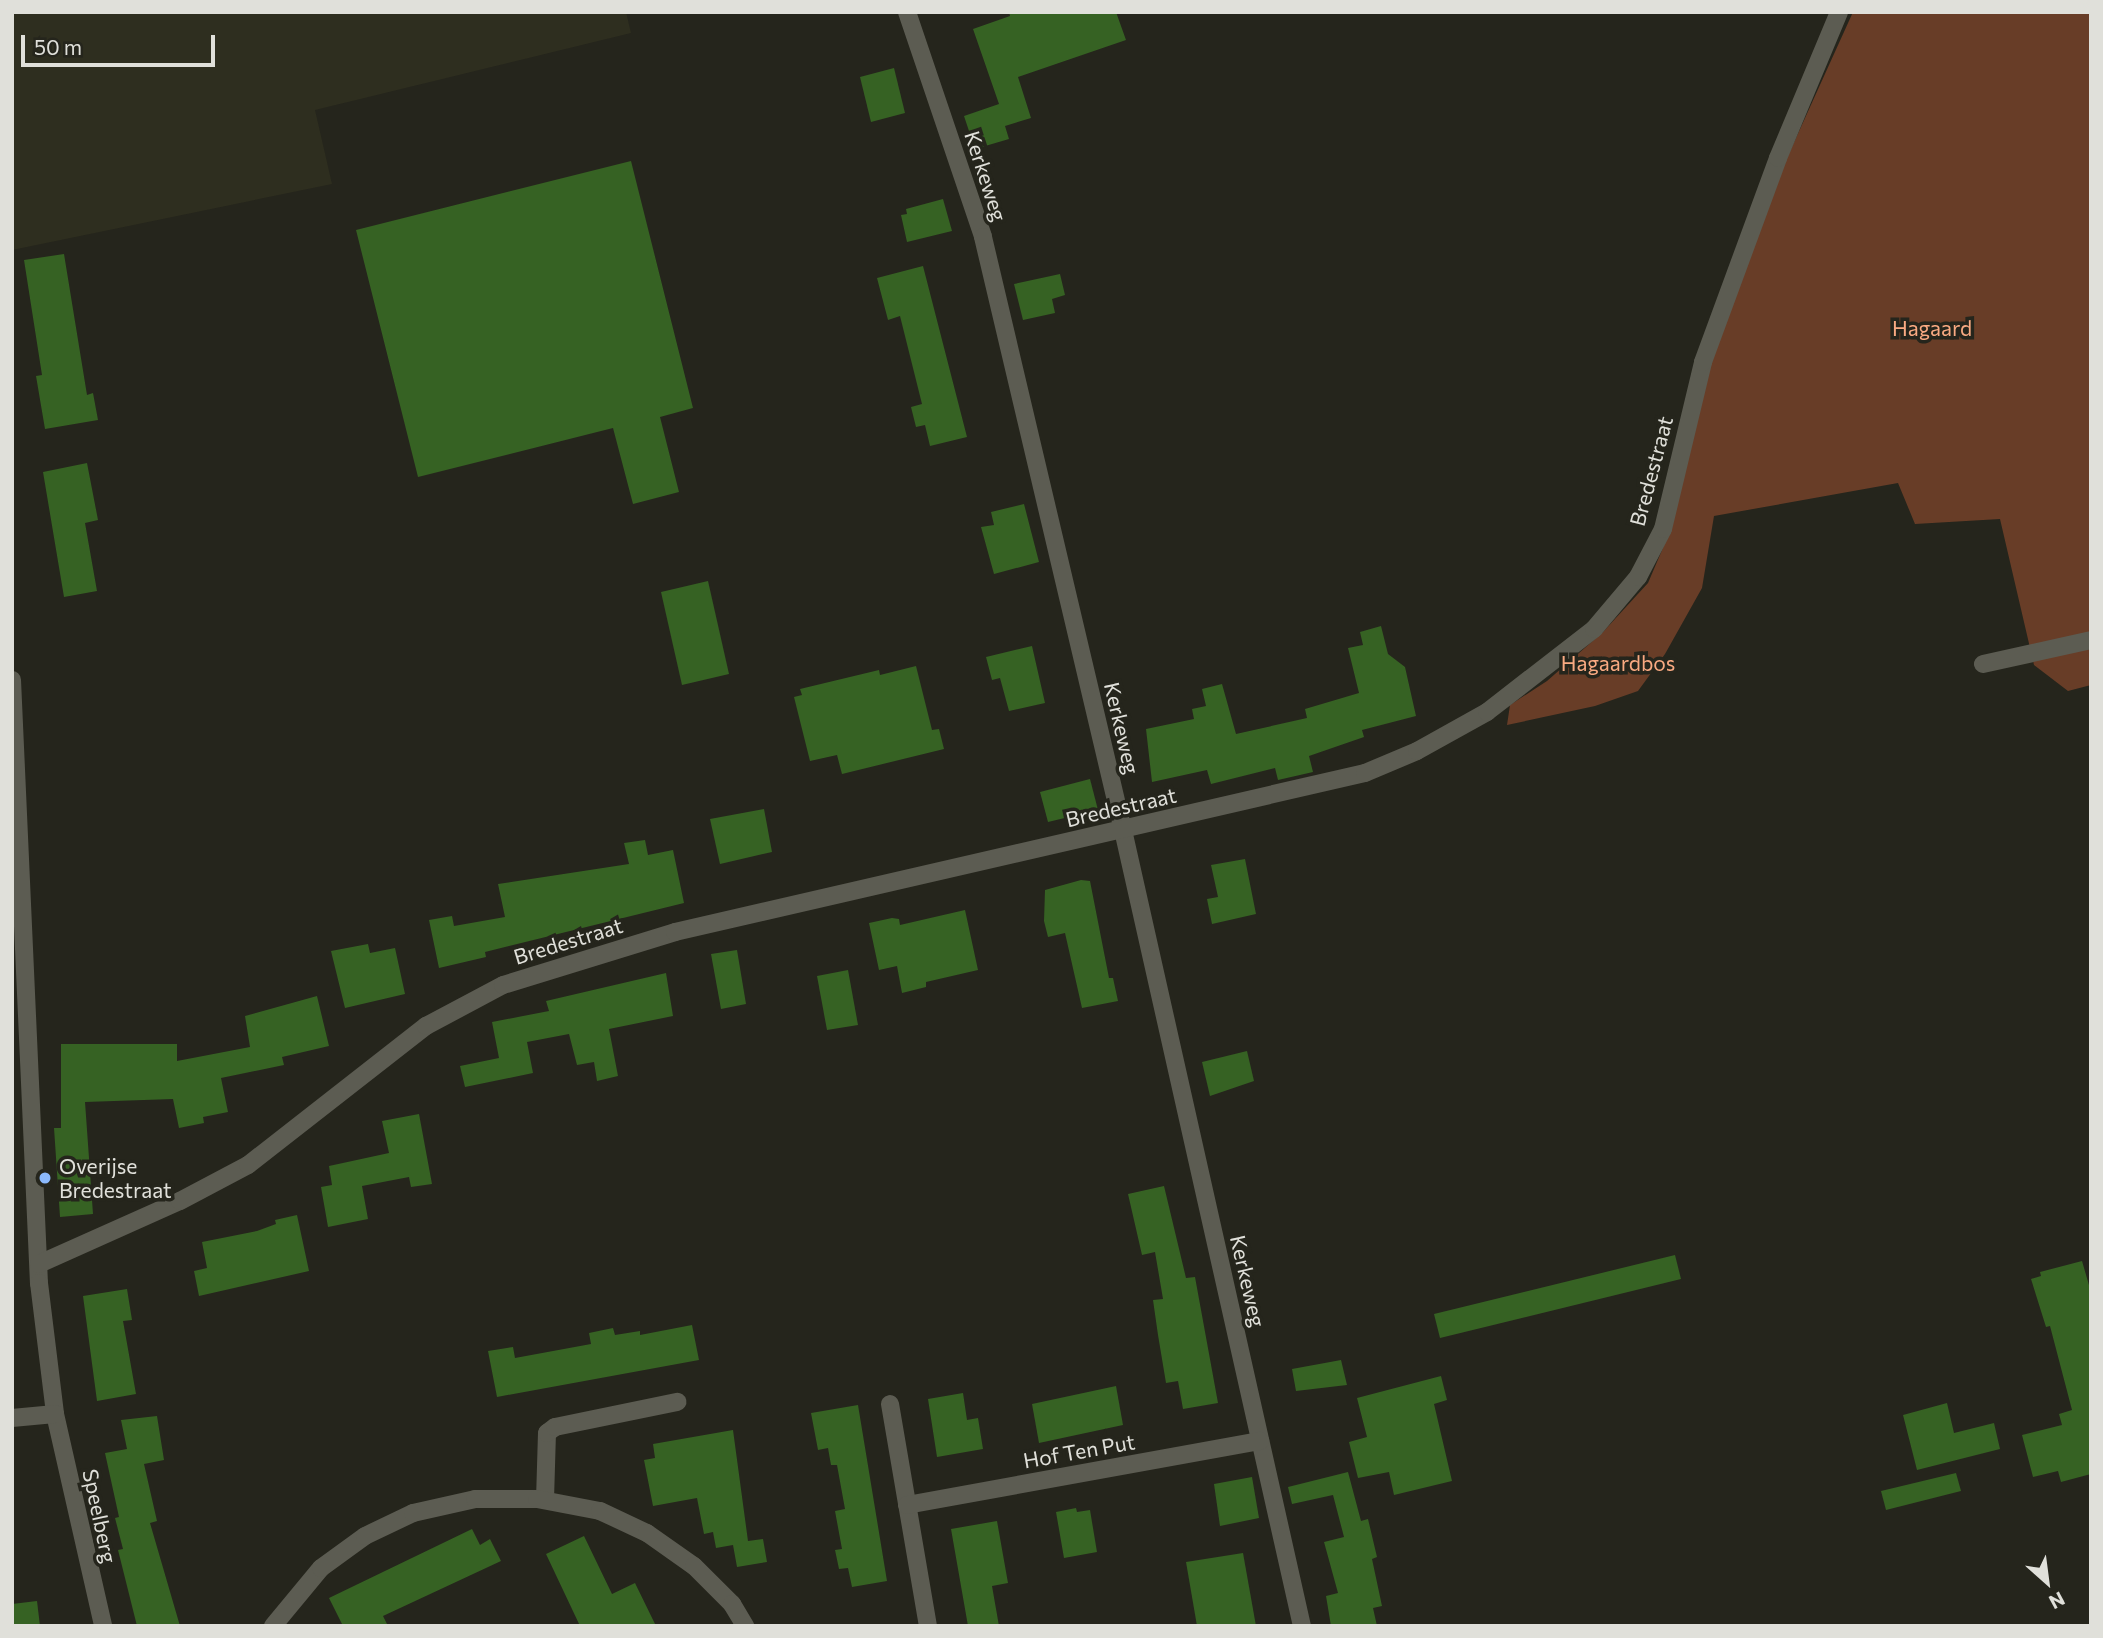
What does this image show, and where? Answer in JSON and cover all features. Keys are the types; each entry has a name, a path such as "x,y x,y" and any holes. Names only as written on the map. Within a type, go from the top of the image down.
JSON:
{"street":[{"name":"Kerkeweg","path":"907,12 983,237 1123,830 1302,1626"},
{"name":"Bredestraat","path":"38,1264 180,1202 248,1166 426,1026 503,985 675,932 1308,789 1365,773 1417,751 1488,712 1594,629 1638,578 1662,529 1703,362 1839,12"},
{"path":"1983,663 2091,640"},
{"name":"Speelberg","path":"12,680 38,1264 55,1414 103,1626"},
{"path":"545,1500 547,1433 555,1427 677,1402"},
{"path":"890,1404 928,1626"},
{"path":"12,1418 55,1414"},
{"name":"Hof Ten Put","path":"907,1505 1260,1441"},
{"path":"273,1626 321,1568 365,1536 412,1513 475,1499 545,1500 600,1511 647,1534 694,1566 732,1604 745,1626"}],"shaded area":[{"path":"12,12 626,12 631,33 315,110 332,184 12,250"}],"green space":[{"name":"Hagaard","path":"1853,12 2091,12 2091,685 2068,691 2034,665 2000,519 1915,524 1898,483 1714,516 1702,588 1665,654 1638,691 1595,706 1507,725 1510,705 1547,681 1603,632 1648,583 1671,529 1709,365 1786,160"}],"building":[{"path":"1009,12 1116,12 1126,40 1018,77 1031,118 1005,126 1009,139 975,149 964,116 999,104 973,29 1010,16"},
{"path":"894,68 905,113 871,122 860,77"},
{"path":"631,161 693,408 660,417 679,492 633,504 613,428 418,477 356,230"},
{"path":"943,199 952,231 907,242 901,215 907,214 906,209"},
{"path":"64,254 87,395 93,393 98,420 45,429 36,376 42,375 24,260"},
{"path":"923,266 967,437 930,446 925,425 916,427 911,407 922,404 900,316 888,320 877,278"},
{"path":"1060,274 1065,295 1052,299 1055,313 1023,320 1014,284"},
{"path":"87,463 98,520 85,523 97,591 64,597 43,472"},
{"path":"1024,504 1039,562 994,574 981,527 994,525 991,512"},
{"path":"708,581 729,674 682,685 661,592"},
{"path":"1381,626 1388,654 1405,667 1416,716 1362,730 1364,737 1309,756 1313,772 1278,780 1275,768 1211,784 1207,770 1152,782 1146,729 1194,719 1192,709 1206,706 1202,689 1222,684 1236,734 1307,718 1305,709 1359,693 1348,648 1363,645 1360,632"},
{"path":"1032,646 1045,703 1009,711 1000,678 992,680 986,657"},
{"path":"916,666 932,730 939,729 944,749 842,774 837,755 810,761 794,697 802,695 800,689 879,670 880,675"},
{"path":"1090,779 1098,810 1048,822 1040,792"},
{"path":"764,809 772,852 720,864 710,819"},
{"path":"645,840 648,855 673,850 684,903 485,952 486,957 439,968 429,920 452,916 454,926 505,917 498,884 629,864 624,843"},
{"path":"1245,859 1256,914 1212,924 1207,899 1218,897 1211,865"},
{"path":"1081,880 1090,881 1109,978 1113,978 1118,1001 1082,1008 1065,933 1048,937 1044,921 1045,890"},
{"path":"965,910 978,970 926,982 926,987 902,993 897,966 879,970 869,923 892,918 899,919 900,925"},
{"path":"368,944 370,953 395,948 405,994 345,1008 331,951"},
{"path":"737,950 746,1004 721,1009 711,954"},
{"path":"848,970 858,1025 827,1030 817,976"},
{"path":"666,973 673,1016 609,1029 618,1076 597,1081 594,1062 577,1065 569,1034 527,1042 533,1073 465,1087 460,1066 499,1058 492,1022 549,1011 546,1001"},
{"path":"317,996 329,1046 282,1057 284,1065 221,1078 228,1112 203,1117 204,1123 179,1128 173,1099 85,1102 93,1214 60,1217 54,1128 61,1128 61,1044 177,1044 177,1061 250,1047 245,1016"},
{"path":"1247,1051 1254,1081 1210,1096 1202,1062"},
{"path":"419,1114 432,1184 411,1187 409,1177 362,1186 368,1219 328,1227 321,1187 332,1185 329,1166 389,1153 382,1121"},
{"path":"1164,1186 1186,1278 1195,1277 1218,1403 1183,1409 1178,1381 1166,1383 1153,1300 1163,1299 1155,1252 1142,1255 1128,1194"},
{"path":"297,1215 309,1271 199,1296 194,1271 207,1268 202,1242 257,1231 276,1224 275,1220"},
{"path":"1675,1255 1681,1279 1440,1338 1434,1314"},
{"path":"2082,1261 2091,1292 2091,1474 2061,1482 2058,1471 2033,1477 2022,1435 2062,1425 2059,1414 2072,1410 2050,1326 2046,1327 2031,1279 2041,1276 2040,1272"},
{"path":"127,1289 132,1320 123,1321 136,1394 97,1401 83,1296"},
{"path":"692,1325 699,1360 497,1397 488,1351 513,1347 515,1358 591,1344 589,1333 613,1328 615,1335 640,1331 640,1335"},
{"path":"1341,1360 1347,1385 1296,1391 1292,1369"},
{"path":"1441,1376 1447,1400 1434,1404 1452,1481 1394,1495 1389,1472 1358,1478 1349,1442 1367,1437 1357,1398"},
{"path":"1116,1386 1123,1425 1039,1443 1032,1404"},
{"path":"963,1393 967,1420 978,1418 983,1449 937,1457 928,1399"},
{"path":"1947,1403 1954,1433 1994,1423 2000,1449 1917,1470 1903,1415"},
{"path":"858,1405 887,1581 852,1587 848,1568 839,1569 835,1550 842,1549 835,1511 845,1509 837,1465 831,1465 828,1448 818,1450 811,1413"},
{"path":"157,1416 164,1460 144,1464 157,1521 150,1523 180,1626 137,1626 118,1550 123,1549 115,1518 119,1517 105,1453 127,1449 121,1420"},
{"path":"733,1430 748,1541 763,1539 767,1562 737,1567 733,1545 716,1548 713,1532 704,1534 697,1498 653,1506 644,1460 655,1458 653,1444"},
{"path":"1348,1472 1361,1521 1368,1519 1377,1557 1372,1559 1382,1606 1373,1608 1377,1626 1331,1626 1326,1596 1338,1593 1324,1542 1344,1537 1333,1495 1292,1504 1288,1487"},
{"path":"1956,1473 1961,1491 1886,1510 1881,1491"},
{"path":"1252,1477 1259,1518 1220,1526 1214,1484"},
{"path":"1076,1508 1077,1512 1090,1510 1097,1552 1064,1558 1056,1512"},
{"path":"997,1521 1008,1583 992,1586 999,1626 968,1626 951,1529"},
{"path":"472,1529 480,1545 490,1539 501,1561 383,1616 388,1626 343,1626 329,1598"},
{"path":"584,1536 612,1594 635,1583 656,1626 580,1626 546,1554"},
{"path":"1243,1553 1256,1626 1197,1626 1186,1562"},
{"path":"37,1601 40,1626 12,1626 12,1604"}],"place":[{"name":"Overijse Bredestraat","path":"45,1178"}],"park label":[{"name":"Hagaardbos","path":"1618,663"}]}
